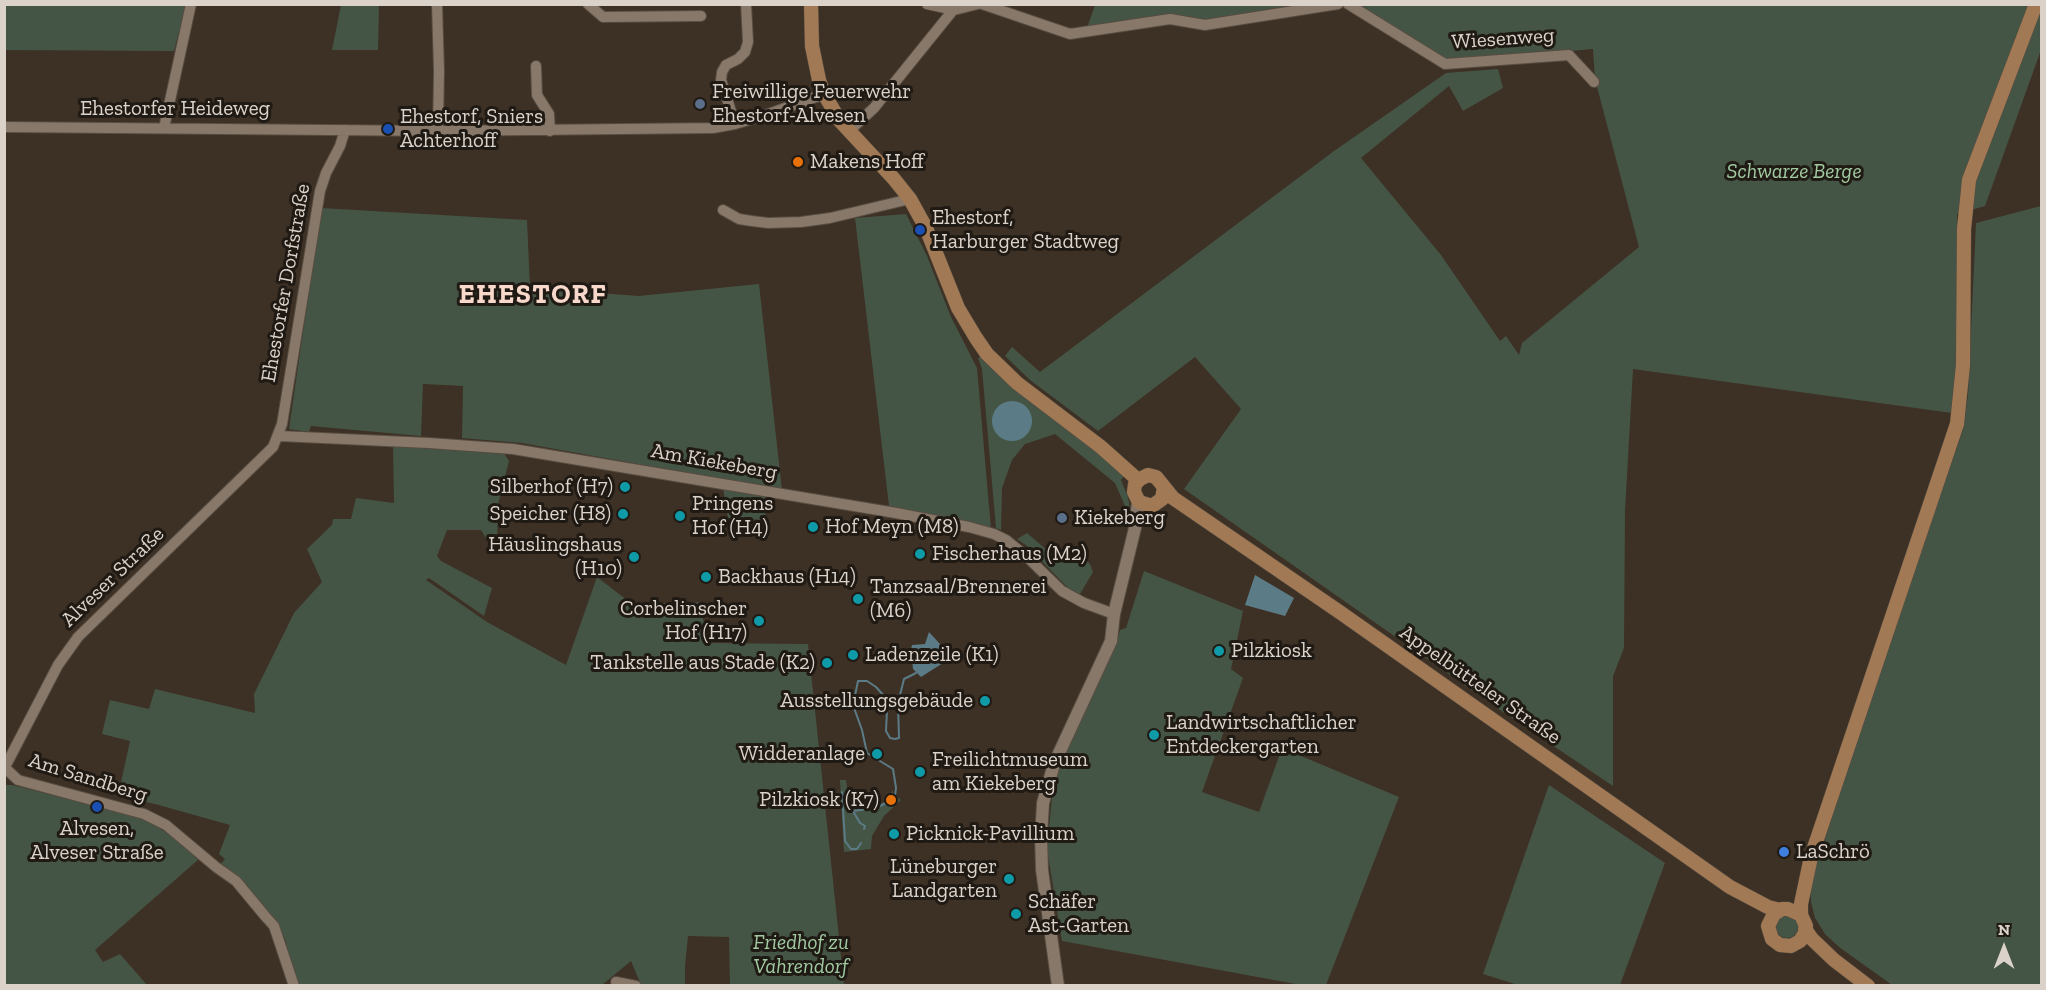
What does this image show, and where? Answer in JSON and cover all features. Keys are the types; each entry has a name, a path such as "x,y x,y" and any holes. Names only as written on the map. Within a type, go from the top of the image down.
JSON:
{"main road":[{"path":"811,4 812,46 824,94 849,131 894,179 910,200 926,228 958,308 987,354 1029,394 1101,447 1138,480"},
{"path":"1834,960 1805,946 1784,946 1777,943 1770,936 1768,926 1771,917 1791,900 1811,857 1957,424 1963,365 1965,216 1969,180 2036,4"},
{"path":"1146,476 1155,476 1164,487 1164,496 1149,504 1134,490 1138,480 1146,476"},
{"name":"Appelbütteler Straße","path":"1164,487 1173,498 1730,887 1763,916 1768,926"},
{"name":"Appelbütteler Straße","path":"1149,504 1166,503 1206,519"},
{"path":"1801,915 1801,904 1811,857"},
{"name":"Appelbütteler Straße","path":"1730,887 1768,907 1782,909"},
{"path":"1782,909 1793,910 1801,915 1812,939 1834,960 1868,986"},
{"path":"1794,945 1802,938 1806,929"}],"street":[{"path":"164,128 191,4"},
{"path":"437,4 438,131"},
{"path":"588,4 603,17 701,16"},
{"path":"735,124 721,80 726,66 745,52 748,42 746,4"},
{"path":"927,4 956,7 980,4 1070,34 1170,19 1205,25 1338,4"},
{"name":"Wiesenweg","path":"1348,4 1445,64 1569,55 1594,82"},
{"path":"849,131 874,108 956,7"},
{"path":"536,66 537,95 549,114 550,130"},
{"path":"345,130 713,128 763,116 824,94"},
{"name":"Ehestorfer Heideweg","path":"4,127 345,130"},
{"name":"Ehestorfer Dorfstraße","path":"279,435 320,190 340,147 345,130"},
{"path":"723,210 740,219 752,221 801,222 830,218 910,200"},
{"name":"Am Kiekeberg","path":"279,435 429,442 513,449 969,527 1006,540 1062,591 1084,603 1114,614"},
{"name":"Alveser Straße","path":"5,768 58,665 78,636 267,455 279,435"},
{"path":"1058,986 1042,870 1043,802 1054,764 1111,641 1114,614 1135,528 1149,504"},
{"name":"Am Sandberg","path":"5,768 18,780 144,814 166,825 236,881 274,926 294,986"},
{"path":"616,982 636,986"}],"green space":[{"path":"5,5 186,5 174,51 5,50"},
{"path":"341,5 379,5 378,50 332,50"},
{"path":"1095,5 1321,5 1209,23 1173,17 1086,31"},
{"name":"Schwarze Berge","path":"1358,5 2041,5 2041,50 1985,206 1957,214 1959,414 1633,369 1625,511 1624,648 1613,676 1613,786 1184,489 1241,409 1195,357 1098,431 1030,380 1005,356 1012,347 1040,372 1334,151 1446,73 1498,69 1503,88 1463,111 1449,86 1361,158 1441,255 1500,341 1506,336 1519,355 1522,343 1639,247 1595,79 1593,49 1449,62"},
{"path":"2041,206 2041,985 1892,985 1839,947 1825,934 1815,918 1810,885 1903,600 1963,430 1968,395 1976,223"},
{"path":"321,208 527,220 530,288 639,296 759,284 782,490 522,443 462,438 463,386 423,384 421,436 311,426 309,432 289,429"},
{"path":"906,214 927,256 951,317 977,368 991,529 964,521 889,506 855,218"},
{"path":"984,355 1124,476 1121,480 1128,497 1130,510 1125,506 1115,483 1055,434 1025,444 1012,460 1002,488 1001,530 996,528 982,369 978,358"},
{"name":"Friedhof zu Vahrendorf","path":"393,445 503,452 509,461 498,505 497,547 493,549 481,530 447,530 437,556 441,561 492,588 484,616 429,578 426,580 487,622 566,665 597,577 632,604 699,602 709,643 808,644 844,985 730,985 729,937 688,936 685,985 641,985 631,961 602,985 297,985 285,939 277,924 247,885 220,865 225,859 219,854 230,825 118,796 130,741 102,734 110,700 149,709 155,689 255,713 254,694 294,613 322,582 307,549 332,525 333,519 351,519 356,498 394,503"},
{"path":"722,482 767,490 765,520 728,518"},
{"path":"1027,533 1055,557 1082,556 1090,564 1093,572 1080,594 1068,588 1027,546 1017,539"},
{"path":"1144,571 1243,611 1231,669 1243,678 1202,792 1259,812 1282,748 1399,797 1326,985 1301,985 1062,941 1047,849 1053,787 1070,740 1113,645 1117,642 1120,630 1126,628"},
{"path":"840,780 846,780 850,809 876,806 886,801 893,790 893,794 901,800 884,816 872,836 871,849 844,852"},
{"path":"4,785 12,785 133,815 154,824 199,859 95,950 103,962 120,954 147,985 5,985"},
{"path":"1549,785 1665,863 1620,985 1518,985 1483,974"},
{"path":"1787,916 1795,919 1798,927 1795,935 1787,938 1779,935 1776,927 1779,919"}],"water":[{"path":"1012,401 1020,402 1026,407 1031,413 1031,429 1026,435 1020,440 1012,441 1004,440 998,435 993,429 992,421 993,413 998,407 1004,402"},
{"path":"1255,575 1294,598 1285,616 1245,605"},
{"path":"929,632 940,644 943,663 921,677 913,669 911,649 912,645 925,644"}],"waterway":[{"path":"864,829 865,826 860,823 853,811 876,808 888,802 888,798 895,796 896,788 893,769 867,753 853,705 858,681 867,681 885,697 886,731 890,738 895,739 899,738 898,703 904,679 916,673"},
{"path":"842,792 845,841 851,849 857,849 861,843"}],"place":[{"name":"Freiwillige Feuerwehr Ehestorf-Alvesen","path":"700,104"},
{"name":"Ehestorf, Sniers Achterhoff","path":"388,129"},
{"name":"Makens Hoff","path":"798,162"},
{"name":"Ehestorf, Harburger Stadtweg","path":"920,230"},
{"name":"Silberhof (H7)","path":"625,487"},
{"name":"Speicher (H8)","path":"623,514"},
{"name":"Pringens Hof (H4)","path":"680,516"},
{"name":"Kiekeberg","path":"1062,518"},
{"name":"Hof Meyn (M8)","path":"813,527"},
{"name":"Fischerhaus (M2)","path":"920,554"},
{"name":"Häuslingshaus (H10)","path":"634,557"},
{"name":"Backhaus (H14)","path":"706,577"},
{"name":"Tanzsaal/Brennerei (M6)","path":"858,599"},
{"name":"Corbelinscher Hof (H17)","path":"759,621"},
{"name":"Pilzkiosk","path":"1219,651"},
{"name":"Ladenzeile (K1)","path":"853,655"},
{"name":"Tankstelle aus Stade (K2)","path":"827,663"},
{"name":"Ausstellungsgebäude","path":"985,701"},
{"name":"Landwirtschaftlicher Entdeckergarten","path":"1154,735"},
{"name":"Widderanlage","path":"877,754"},
{"name":"Freilichtmuseum am Kiekeberg","path":"920,772"},
{"name":"Pilzkiosk (K7)","path":"891,800"},
{"name":"Alvesen, Alveser Straße","path":"97,807"},
{"name":"Picknick-Pavillium","path":"894,834"},
{"name":"LaSchrö","path":"1784,852"},
{"name":"Lüneburger Landgarten","path":"1009,879"},
{"name":"Schäfer Ast-Garten","path":"1016,914"}],"district":[{"name":"EHESTORF","path":"533,295"}]}
